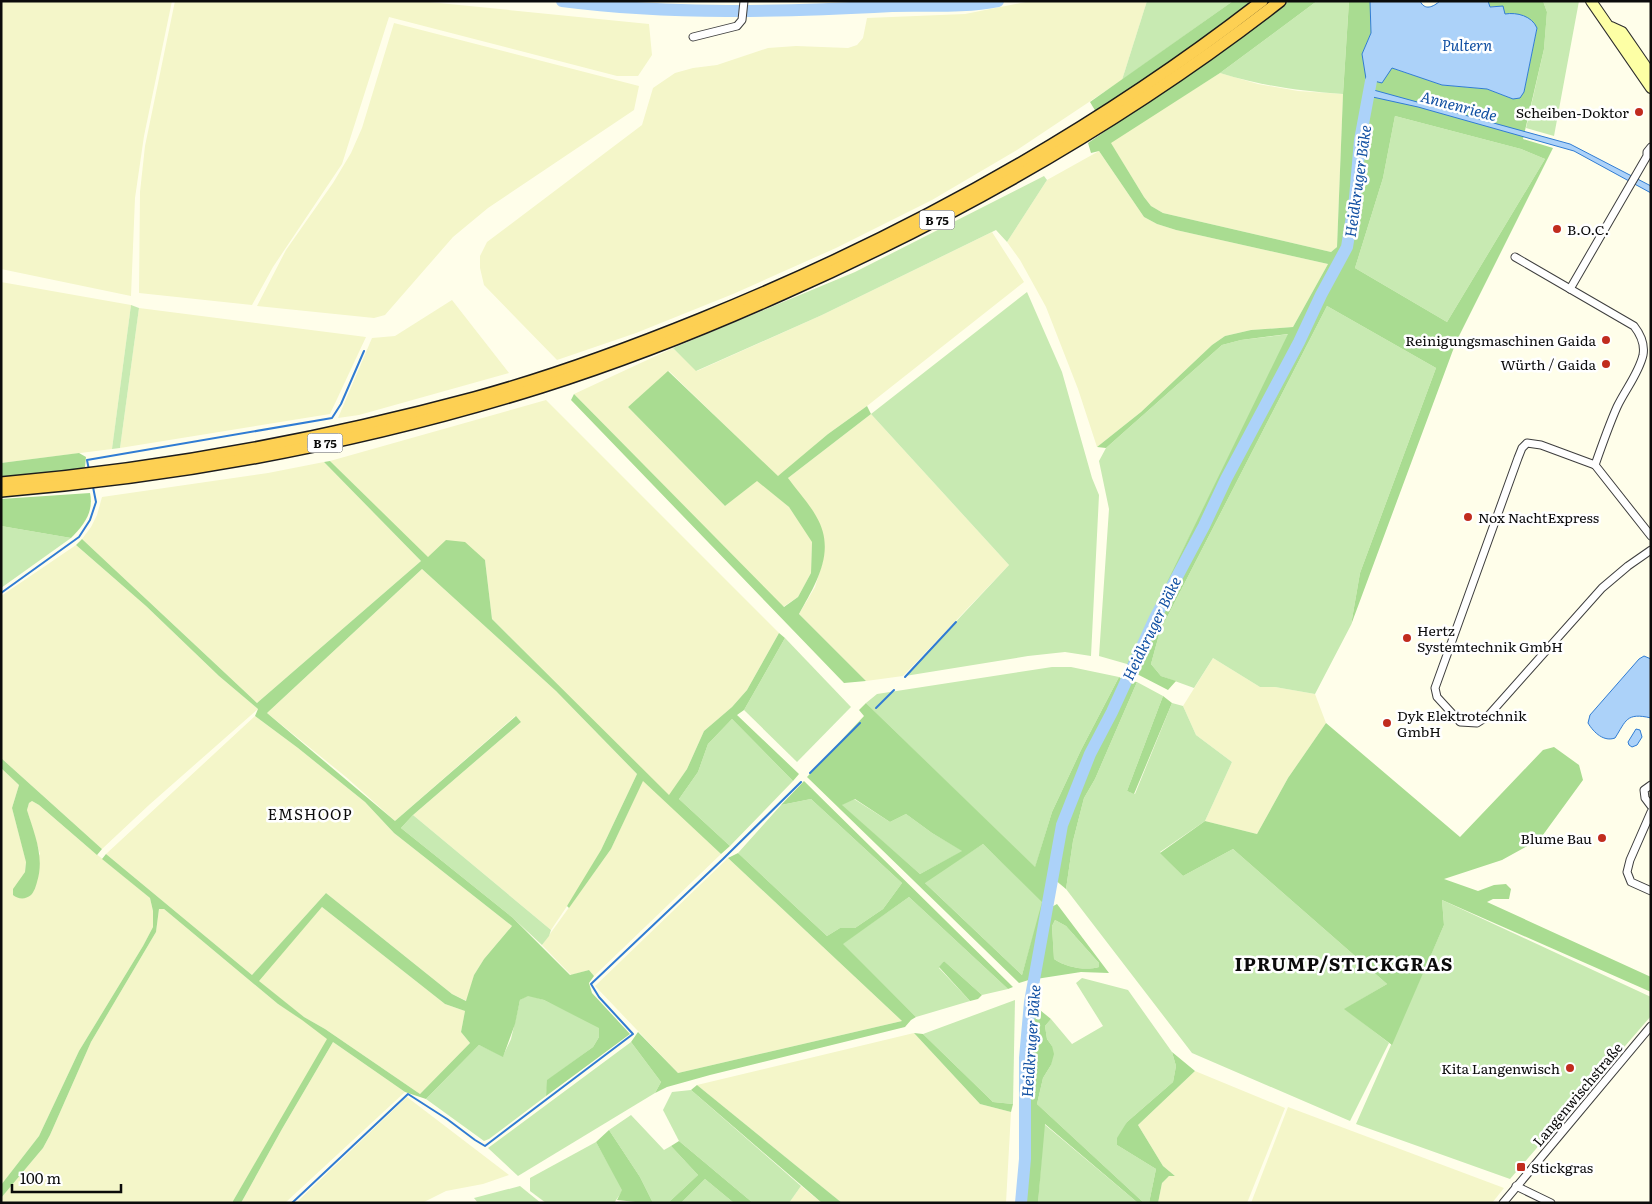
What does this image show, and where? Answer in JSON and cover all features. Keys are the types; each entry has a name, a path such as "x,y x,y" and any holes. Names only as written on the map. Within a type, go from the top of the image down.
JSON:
{"highway":[{"name":"B 75","path":"102,477 276,445 380,422 476,397 634,346 753,298 823,267 911,224 1027,160 1133,94 1262,1"},
{"name":"B 75","path":"1,492 102,477 208,466 275,454 391,428 545,386 639,353 732,316 868,255 962,207 1031,168 1172,79 1280,1"},
{"name":"B 75","path":"1,483 81,480"}],"main road":[{"path":"1591,1 1611,27 1619,43 1651,88"},
{"path":"1611,27 1622,32 1651,74"}],"street":[{"path":"693,37 732,28 740,23 743,3"},
{"path":"1570,289 1635,175 1649,156 1647,152 1651,147"},
{"path":"1515,257 1634,326 1644,344 1640,363 1617,406 1595,465"},
{"path":"1651,536 1595,465 1532,443 1527,444 1522,448 1435,688 1437,697 1460,722 1476,724 1488,716 1602,588 1651,550"},
{"path":"1651,785 1644,790 1645,798 1651,806"},
{"path":"1651,812 1630,860 1627,872 1631,882 1651,891"},
{"name":"Langenwischstraße","path":"1503,1203 1651,1026"},
{"path":"1516,1186 1552,1203"}],"green space":[{"path":"2,1 172,1 144,136 135,198 131,296 1,269"},
{"path":"175,1 419,1 649,24 652,55 638,76 617,76 389,17 342,164 273,267 252,305 139,293 140,192 145,146"},
{"path":"1031,1 1147,1 1122,80 1017,150 932,200 836,248 733,294 636,333 557,360 484,285 480,268 480,256 487,242 642,125 653,88 675,73 693,68 717,65 768,48 796,46 848,48 857,45 863,38 867,18 965,14"},
{"path":"1147,1 1233,1 1122,80"},
{"path":"1233,1 1254,1 1170,62 1096,112 1090,102"},
{"path":"1289,1 1317,1 1220,73 1111,143 1144,197 1151,206 1163,213 1331,252 1337,247 1349,1 1370,1 1371,33 1362,54 1367,79 1392,68 1442,85 1487,89 1513,99 1524,92 1537,28 1505,14 1497,6 1490,7 1488,1 1543,1 1547,12 1544,49 1523,139 1553,148 1456,342 1351,625 1360,573 1436,368 1327,306 1160,631 1151,664 1161,676 1176,681 1168,690 1135,673 1156,620 1342,259 1340,258 1299,340 1167,590 1131,667 1127,664 1288,334 1241,340 1222,345 1106,448 1097,447 1141,412 1212,345 1225,336 1251,330 1293,327 1328,264 1176,230 1157,224 1144,217 1099,151 1091,153 1088,143 1228,47","holes":["1395,116 1521,149 1545,159 1447,322 1355,268 1383,178"]},
{"path":"1317,1 1349,1 1343,94 1281,87 1220,73"},
{"path":"1543,1 1579,1 1554,136 1526,128 1544,49 1547,12"},
{"path":"394,23 639,86 634,110 488,208 453,237 385,315 374,318 257,306 286,250 333,183 351,153 362,128"},
{"path":"1220,73 1258,84 1298,91 1343,94 1337,247 1331,252 1163,213 1151,206 1144,197 1110,142"},
{"path":"1395,116 1521,149 1545,159 1447,322 1355,268 1383,178"},
{"path":"1099,151 1144,217 1157,224 1176,230 1328,264 1293,327 1251,330 1225,336 1212,345 1141,412 1097,447 1078,389 1046,307 1020,260 1007,242 1047,180"},
{"path":"1044,176 1047,180 1007,242 996,230 822,315 696,371 673,348 855,272"},
{"path":"992,232 1024,282 867,406 828,434 778,477 669,371 628,407 725,506 757,480 789,507 812,541 811,573 798,597 783,607 574,394 673,348 697,371 822,315"},
{"path":"1,282 131,305 112,449 1,463"},
{"path":"1027,292 1062,372 1092,478 1099,495 1091,656 1065,652 1028,656 905,676 1009,565 871,414"},
{"path":"452,300 509,373 359,415 338,418 372,338 395,336"},
{"path":"131,305 139,308 120,448 112,449"},
{"path":"1327,306 1436,368 1360,573 1351,625 1315,694 1275,687 1260,687 1213,658 1194,688 1161,676 1151,664 1160,631"},
{"path":"139,308 366,337 330,414 120,448"},
{"path":"1289,334 1127,664 1099,656 1109,509 1099,461 1106,448 1222,345 1241,340"},
{"path":"668,371 778,476 828,434 867,406 871,414 788,478 816,516 825,542 822,566 812,591 799,614 866,681 844,683 571,400 574,394 784,607 798,597 811,573 812,542 789,507 757,481 725,506 628,407"},
{"path":"546,400 779,633 747,690 732,707 704,731 687,769 669,796 492,619 485,560 428,558 330,461"},
{"path":"871,414 1009,565 903,676 866,681 799,614 815,587 823,561 788,478"},
{"path":"79,453 86,457 85,467 77,471 1,478 1,463"},
{"path":"330,461 428,557 446,540 465,542 485,560 492,619 669,795 687,769 704,731 732,707 747,690 779,633 785,638 744,710 737,715 799,774 793,781 732,719 708,744 698,772 679,799 730,846 721,854 643,781 611,849 569,908 567,906 601,850 637,774 556,691 422,569 267,713 395,821 516,716 521,722 413,815 401,828 513,918 570,975 589,970 594,976 589,983 592,993 630,1034 546,1096 547,1080 593,1047 599,1037 599,1028 544,1000 528,996 520,1000 515,1024 503,1057 479,1045 426,1099 405,1092 333,1042 241,1203 233,1203 327,1039 278,1004 164,909 159,909 156,932 91,1042 43,1148 1,1198 1,1185 39,1136 79,1051 153,927 153,911 150,898 102,859 106,854 252,975 326,893 452,994 466,1001 474,975 484,959 512,926 394,833 365,802 255,716 258,709 219,676 146,606 76,545 82,539 257,703 421,561 324,462","holes":["322,907 445,1004 465,1011 461,1032 470,1043 420,1094 325,1029 304,1017 259,981"]},
{"path":"324,462 421,561 257,703 82,539 97,515 102,497 268,473"},
{"path":"90,493 91,506 87,518 71,538 1,526 1,499"},
{"path":"1,526 71,538 1,588"},
{"path":"76,545 146,606 219,676 258,709 102,849 1,758 1,596"},
{"path":"422,569 556,691 637,774 601,850 580,887 551,930 413,815 521,722 515,716 395,821 346,777 267,713"},
{"path":"785,638 851,707 797,762 744,710"},
{"path":"1213,658 1260,687 1275,687 1315,694 1326,723 1288,778 1257,834 1205,821 1232,762 1196,735 1183,706"},
{"path":"1052,667 1071,667 1119,677 1081,750 1052,812 1035,868 866,703 877,694"},
{"path":"1119,677 1125,681 1087,755 1062,823 1032,979 1019,983 807,777 864,716 859,710 866,703 1035,867 1052,812 1081,750","holes":["855,799 890,822 906,814 932,833 962,851 920,874 842,805","983,844 1042,902 1022,975 925,883"]},
{"path":"1128,681 1137,682 1095,779 1084,798 1073,841 1066,889 1054,879 1063,826 1091,755"},
{"path":"1137,682 1163,696 1127,791 1135,794 1172,703 1183,706 1196,735 1232,762 1205,821 1160,852 1183,876 1233,849 1387,984 1345,1009 1389,1043 1350,1121 1192,1053 1066,889 1073,841 1084,798 1095,779"},
{"path":"1163,696 1172,703 1134,794 1127,791"},
{"path":"255,716 365,802 394,833 512,926 484,959 474,975 467,1001 452,994 326,893 252,975 106,854"},
{"path":"732,719 793,781 730,846 679,799 698,772 708,744"},
{"path":"1326,723 1460,837 1543,750 1554,747 1579,765 1583,780 1540,839 1502,860 1444,879 1478,891 1494,885 1506,884 1511,889 1509,899 1493,899 1487,902 1651,977 1651,992 1442,900 1444,925 1392,1045 1344,1009 1387,984 1233,849 1183,876 1160,853 1205,821 1257,834 1288,778"},
{"path":"1,758 102,849 97,855 32,801 29,803 27,810 38,845 40,863 33,892 29,897 24,898 13,895 13,889 25,872 26,862 12,808 19,785 1,768"},
{"path":"1,768 19,785 12,808 26,861 25,872 20,879 40,854 27,810 29,803 32,801 150,898 153,911 153,927 79,1051 39,1136 1,1185"},
{"path":"643,780 721,854 594,976 589,970 571,975 542,945 611,849"},
{"path":"804,781 1013,987 1008,989 909,897 843,944 916,1017 905,1027 710,1075 667,1087 655,1093 661,1082 631,1042 638,1032 678,1073 902,1021 728,858 738,853 827,936 840,928 855,928 883,909 902,883 811,799 781,805"},
{"path":"811,799 902,883 883,909 855,928 840,928 827,936 738,853 781,805"},
{"path":"854,799 890,822 906,814 932,833 963,851 920,874 841,805"},
{"path":"413,815 551,930 542,945 513,918 401,828"},
{"path":"983,844 1043,902 1022,975 924,882"},
{"path":"728,858 902,1021 678,1073 595,986"},
{"path":"909,897 1008,989 982,995 944,961 939,968 970,1001 916,1017 842,944"},
{"path":"1442,900 1651,997 1651,1016 1510,1179 1356,1124 1444,925"},
{"path":"1057,904 1109,973 1081,972 1036,979 1048,909","holes":["1055,920 1066,926 1099,963 1099,967 1088,969 1075,967 1054,959 1052,926"]},
{"path":"322,907 445,1004 465,1011 461,1032 470,1043 420,1094 325,1029 304,1017 258,981"},
{"path":"159,909 164,909 278,1004 328,1039 233,1203 1,1203 1,1198 43,1148 50,1135 91,1042 156,932"},
{"path":"1055,920 1066,926 1099,963 1099,967 1088,969 1075,967 1054,959 1052,926"},
{"path":"944,961 982,995 978,999 970,1001 939,967"},
{"path":"1082,978 1128,990 1172,1052 1176,1066 1173,1082 1127,1122 1117,1145 1156,1169 1149,1203 1144,1203 1037,1104 1043,1078 1051,1065 1052,1046 1047,1039 1045,1026 1051,1019 1072,1044 1103,1026 1076,983"},
{"path":"528,995 544,1000 599,1027 599,1037 593,1047 548,1080 546,1096 484,1141 426,1099 479,1045 503,1056 511,1039 520,1000"},
{"path":"1015,1000 1013,1104 993,1102 923,1034"},
{"path":"1030,1002 1051,1019 1045,1026 1047,1039 1052,1046 1054,1054 1051,1065 1043,1078 1037,1104 1144,1203 1138,1203 1045,1124 1038,1203 1023,1203"},
{"path":"914,1033 980,1104 1011,1112 1006,1203 842,1203 697,1085"},
{"path":"914,1033 923,1034 993,1102 1013,1104 1011,1112 980,1104"},
{"path":"333,1042 405,1092 285,1203 241,1203 282,1129"},
{"path":"631,1042 661,1082 655,1093 518,1176 488,1148"},
{"path":"1172,1052 1195,1071 1138,1125 1163,1166 1175,1176 1169,1176 1162,1183 1158,1203 1149,1203 1156,1169 1117,1145 1117,1138 1127,1122 1173,1082 1176,1066"},
{"path":"1195,1071 1285,1108 1247,1203 1158,1203 1162,1183 1169,1176 1175,1176 1163,1166 1138,1125"},
{"path":"697,1085 842,1203 822,1203 691,1090"},
{"path":"691,1090 801,1186 789,1203 753,1203 679,1141 663,1110 672,1092"},
{"path":"407,1097 509,1175 483,1184 446,1191 422,1203 296,1203"},
{"path":"1288,1107 1504,1188 1492,1203 1251,1203"},
{"path":"631,1115 664,1150 671,1146 698,1175 668,1203 653,1203 640,1177 609,1130"},
{"path":"1044,1124 1138,1203 1038,1203"},
{"path":"609,1130 640,1177 653,1203 617,1200 622,1190 596,1142"},
{"path":"679,1141 753,1203 734,1203 705,1179 681,1203 668,1203 698,1175 671,1146"},
{"path":"596,1142 623,1190 614,1203 546,1203 530,1191 530,1178"},
{"path":"705,1179 734,1203 681,1203"},
{"path":"520,1186 541,1203 478,1203 474,1198"},
{"path":"801,1186 822,1203 789,1203"}],"water":[{"name":"Pultern","path":"1370,1 1420,1 1424,6 1429,7 1440,1 1488,1 1490,7 1503,6 1505,14 1519,14 1532,20 1537,28 1524,92 1520,98 1513,99 1487,89 1442,85 1392,68 1382,83 1366,79 1362,54 1371,33"},
{"path":"1370,89 1570,144 1651,186 1651,193 1574,151 1418,107 1368,96"},
{"path":"1644,656 1651,659 1651,718 1643,716 1632,717 1628,719 1615,738 1603,738 1588,723 1590,715 1639,659"},
{"path":"1636,729 1640,730 1642,737 1637,745 1632,747 1628,742"}],"waterway":[{"name":"Pultern","path":"562,1 644,9 727,11 959,5 998,1"},
{"name":"Heidkruger Bäke","path":"1021,1203 1025,1159 1025,1058 1030,1002 1062,825 1090,754 1112,712 1155,618 1347,247 1355,198 1360,140 1371,81"},
{"path":"89,470 87,460 332,418 341,404 364,351"},
{"path":"1,593 79,537 90,520 96,502 93,487"},
{"path":"905,677 956,622"},
{"path":"876,708 894,690"},
{"path":"810,773 860,723"},
{"path":"292,1203 408,1094 485,1146 633,1034 599,997 591,984 801,782"}],"place":[{"name":"Scheiben-Doktor","path":"1639,112"},
{"name":"B.O.C.","path":"1557,229"},
{"name":"Reinigungsmaschinen Gaida","path":"1606,340"},
{"name":"Würth / Gaida","path":"1606,364"},
{"name":"Nox NachtExpress","path":"1468,517"},
{"name":"Hertz Systemtechnik GmbH","path":"1407,638"},
{"name":"Dyk Elektrotechnik GmbH","path":"1387,723"},
{"name":"Blume Bau","path":"1602,838"},
{"name":"Kita Langenwisch","path":"1570,1068"},
{"name":"Stickgras","path":"1521,1167"}],"district":[{"name":"EMSHOOP","path":"310,813"},
{"name":"IPRUMP/STICKGRAS","path":"1344,963"}],"water label":[{"name":"Annenriede","path":"1459,105"}]}
